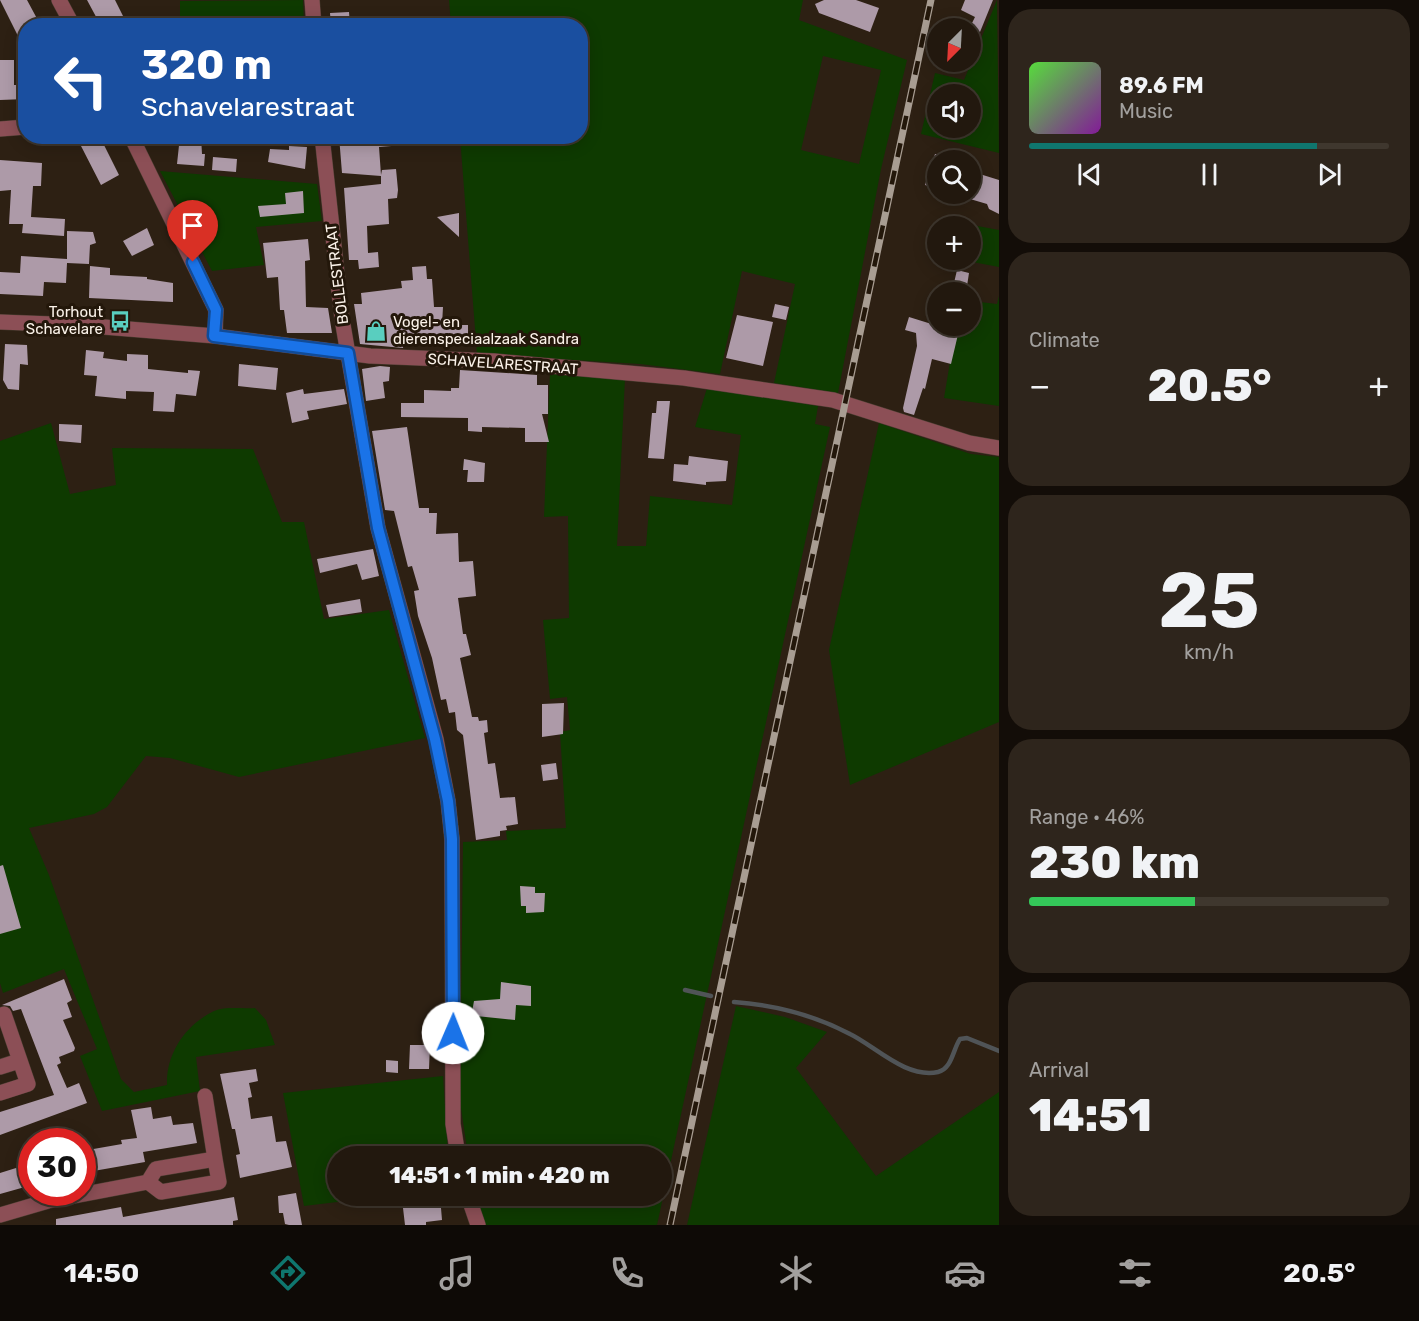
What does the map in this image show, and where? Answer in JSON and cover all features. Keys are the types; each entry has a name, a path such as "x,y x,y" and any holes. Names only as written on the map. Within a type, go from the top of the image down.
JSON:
{"street":[{"path":"59,0 69,18"},
{"path":"312,0 313,18"},
{"path":"0,129 18,128"},
{"path":"135,144 216,310 214,336"},
{"name":"BOLLESTRAAT","path":"323,144 348,353 378,528 435,739 448,801 452,839 453,1124 456,1146"},
{"name":"SCHAVELARESTRAAT","path":"0,322 79,325 214,336 348,353 494,361 749,387 833,400 969,443 999,448"},
{"path":"0,1093 28,1084 4,1014"},
{"path":"0,1067 19,1061"},
{"path":"148,1182 161,1192 219,1182 205,1096"},
{"path":"0,1215 48,1201 148,1182 156,1169 215,1159"},
{"path":"471,1206 478,1225"}],"green space":[{"path":"303,0 304,18 180,18 180,1"},
{"path":"449,0 803,0 799,20 907,60 881,169 838,393 774,383 795,284 742,271 720,374 640,364 477,354 461,144 588,144 588,18 450,18","holes":["823,56 881,70 859,164 801,150"]},
{"path":"997,0 999,153 937,138 981,138 981,84 932,84 935,73 964,80 967,72 981,72 981,39"},
{"path":"927,108 927,135 921,134"},
{"path":"160,171 317,184 322,221 256,227 264,265 212,271"},
{"path":"981,227 999,230 999,267 981,264"},
{"path":"999,296 999,406 944,398 954,336 981,336 981,302 997,304"},
{"path":"550,372 625,378 617,546 646,546 650,496 732,505 741,435 695,427 707,388 818,406 815,424 830,427 672,1156 672,1146 467,1146 460,1101 463,842 507,840 506,831 566,828 560,732 570,730 567,697 550,699 543,620 569,618 568,516 544,517"},
{"path":"51,423 70,494 116,485 112,448 253,449 282,522 304,522 324,619 389,610 425,738 239,777 170,758 146,756 107,807 94,814 29,828 49,875 121,1079 134,1092 167,1085 170,1062 179,1042 194,1024 218,1009 255,1008 266,1020 275,1045 196,1057 200,1091 102,1111 80,1056 97,1049 64,969 3,993 0,983 0,441"},
{"path":"879,423 971,454 999,457 999,722 850,785 829,650"},
{"path":"736,1006 785,1017 827,1032 796,1068 876,1176 999,1092 999,1225 687,1225"},
{"path":"443,1076 447,1146 327,1146 327,1203 304,1206 283,1093"},
{"path":"479,1206 661,1206 657,1225 484,1225"}],"building":[{"path":"0,0 27,0 37,18 18,18 18,36"},
{"path":"87,0 115,0 124,18 97,18"},
{"path":"824,0 856,0 879,8 870,32 819,13 815,4"},
{"path":"965,0 993,0 981,30 981,18 974,18 961,10"},
{"path":"349,12 349,18 330,18 330,13"},
{"path":"0,60 14,60 14,85 18,85 18,99 0,100"},
{"path":"104,144 119,175 101,185 81,146"},
{"path":"179,144 201,144 202,154 205,154 204,166 177,164"},
{"path":"340,144 404,144 379,147 381,175 382,170 396,169 398,190 397,198 388,199 389,224 367,226 368,253 378,252 379,267 359,269 358,260 349,260 344,188 381,184 381,176 342,173"},
{"path":"289,146 307,147 305,169 268,162 270,149 289,150"},
{"path":"213,157 237,159 236,172 212,170"},
{"path":"0,160 42,163 41,186 33,186 31,217 65,219 64,236 22,233 23,224 9,224 11,190 0,191"},
{"path":"981,174 999,180 999,214 989,209 987,204 981,202"},
{"path":"303,191 304,213 260,217 258,206 286,204 285,193"},
{"path":"459,213 459,237 437,217"},
{"path":"147,228 154,245 132,256 123,241"},
{"path":"67,231 93,232 96,243 90,245 89,264 67,263 66,283 44,282 43,296 0,294 0,272 20,273 21,256 67,259"},
{"path":"308,239 310,260 305,261 306,307 328,308 332,333 287,333 284,310 280,310 278,277 267,278 263,243"},
{"path":"90,266 110,268 110,275 147,277 147,279 173,283 173,302 89,298"},
{"path":"426,266 427,279 432,279 434,307 443,307 442,325 468,325 468,343 448,343 448,338 404,337 403,348 360,344 354,304 362,304 361,293 402,288 401,281 413,280 412,267"},
{"path":"957,270 969,273 968,282 954,282"},
{"path":"775,304 789,307 786,320 772,317"},
{"path":"737,315 773,322 763,366 726,358"},
{"path":"909,317 927,323 927,336 958,336 951,364 932,359 925,389 923,388 914,415 904,412 903,408 917,346 916,333 905,330"},
{"path":"5,344 27,345 28,365 20,364 19,390 8,389 3,380"},
{"path":"86,350 104,352 103,358 127,361 127,354 148,355 148,369 188,373 188,370 200,371 196,396 176,394 174,412 153,411 154,392 126,391 126,399 95,396 97,376 84,375"},
{"path":"239,364 278,368 276,390 238,386"},
{"path":"390,367 389,381 383,382 385,398 366,401 362,369"},
{"path":"460,370 537,375 537,385 548,385 548,414 542,414 549,442 525,442 525,428 482,427 482,432 468,431 468,418 401,417 401,403 424,403 424,390 451,391 451,388 459,388"},
{"path":"303,389 304,394 344,389 347,404 307,411 309,419 292,423 286,393"},
{"path":"657,401 670,401 664,459 648,458 652,413 656,413"},
{"path":"59,424 82,425 81,443 59,441"},
{"path":"407,427 419,508 429,508 429,513 437,513 436,534 458,533 459,562 473,561 476,596 458,598 463,634 466,634 471,655 460,658 472,717 478,717 479,721 487,720 488,732 484,733 488,764 495,763 500,798 515,797 518,824 506,826 507,830 500,831 500,836 476,840 463,735 457,730 455,712 449,713 446,699 441,700 432,658 418,616 414,591 419,590 412,566 408,567 394,511 385,510 372,431"},
{"path":"689,456 728,461 726,481 706,482 706,485 673,481 674,464 688,465"},
{"path":"464,459 485,463 484,482 467,482 468,470 463,470"},
{"path":"373,549 379,576 362,580 357,564 320,573 317,559"},
{"path":"360,599 362,612 329,617 326,605"},
{"path":"564,703 563,734 542,737 542,704"},
{"path":"556,763 558,779 543,781 541,765"},
{"path":"3,865 21,928 0,934 0,866"},
{"path":"520,886 535,887 535,893 545,893 544,912 526,913 526,906 521,906"},
{"path":"64,979 72,1000 67,1003 72,1017 63,1020 75,1048 74,1051 59,1057 61,1063 57,1065 67,1088 79,1083 87,1103 0,1135 0,1112 54,1095 21,1009 13,1011 10,1006 2,1005"},
{"path":"501,982 531,986 531,1006 516,1005 515,1020 476,1016 472,1012 474,1001 500,999"},
{"path":"410,1045 430,1045 429,1069 409,1069"},
{"path":"386,1060 398,1061 398,1073 386,1072"},
{"path":"256,1069 258,1081 249,1083 252,1097 248,1098 251,1119 272,1116 276,1142 286,1141 292,1167 240,1178 236,1155 240,1154 220,1074"},
{"path":"151,1107 153,1119 171,1116 173,1125 193,1123 197,1143 143,1152 145,1162 96,1171 96,1149 122,1144 121,1140 137,1138 131,1110"},
{"path":"18,1167 18,1189 0,1194 0,1173"},
{"path":"296,1193 302,1225 285,1224 283,1213 279,1213 278,1196"},
{"path":"234,1197 238,1220 233,1221 233,1225 56,1225 56,1219 121,1207 123,1217"},
{"path":"441,1206 442,1220 426,1222 426,1225 405,1225 403,1208"}],"waterway":[{"path":"685,990 711,996"},
{"path":"734,1002 779,1008 822,1021 860,1039 891,1060 914,1071 926,1073 943,1070 949,1063 960,1039 967,1038 999,1051"}],"railway":[{"path":"670,1225 931,0"}],"place":[{"name":"Torhout Schavelare","path":"120,321"},
{"name":"Vogel- en dierenspeciaalzaak Sandra","path":"376,331"}],"route":[{"path":"193,262 216,310 214,336 348,353 378,528 435,739 448,801 452,839 453,1033"}]}
